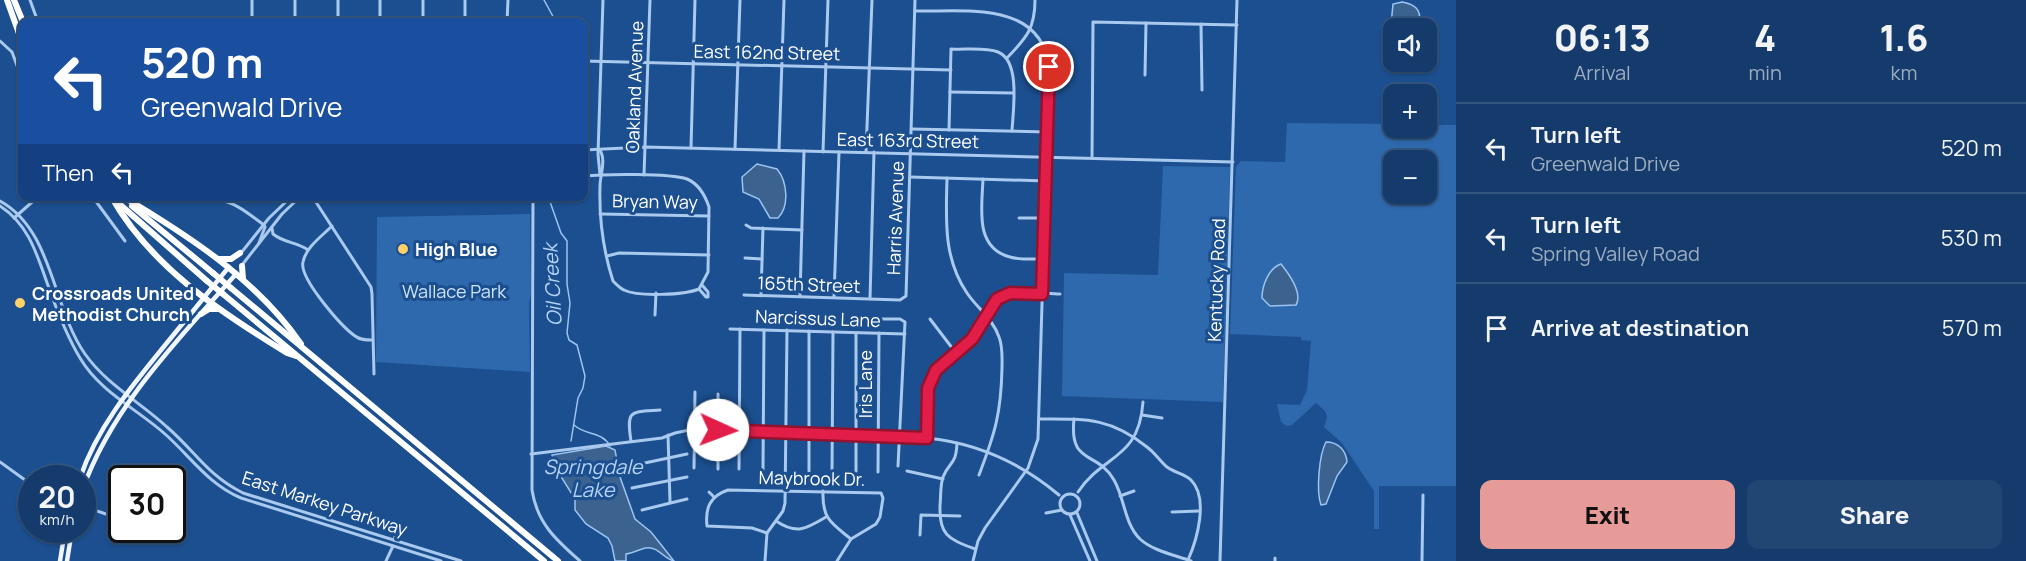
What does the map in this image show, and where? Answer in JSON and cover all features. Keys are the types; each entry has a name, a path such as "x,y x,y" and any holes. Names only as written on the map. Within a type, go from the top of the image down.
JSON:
{"highway":[{"path":"7,0 18,31"},
{"path":"14,0 21,18"},
{"path":"114,201 121,215 158,260 200,298 286,353 300,357"},
{"path":"117,201 223,294 544,561"},
{"path":"128,201 558,561"},
{"path":"130,201 229,267 294,333 307,352"},
{"path":"218,259 228,260 240,253"},
{"path":"242,266 242,274 249,286"},
{"path":"201,314 211,309 219,309"}],"main road":[{"path":"86,465 96,443 126,394 200,298 229,267"},
{"path":"93,465 101,448 132,399 236,274"},
{"path":"60,561 63,543"},
{"path":"67,561 70,543"}],"street":[{"path":"30,0 37,18"},
{"path":"252,0 252,18"},
{"path":"295,0 295,18"},
{"path":"338,0 338,18"},
{"path":"380,0 380,18"},
{"path":"423,0 423,18"},
{"path":"465,0 465,18"},
{"path":"507,18 508,0"},
{"path":"588,176 600,175 678,177 696,185 706,198 709,216 708,272 700,287 686,293 631,292 613,281 600,214 600,175 602,153 599,149 603,0"},
{"name":"Oakland Avenue","path":"644,176 650,0"},
{"path":"691,148 695,0"},
{"path":"735,149 740,0"},
{"path":"779,150 784,0"},
{"path":"823,152 828,0"},
{"path":"866,152 872,0"},
{"name":"Harris Avenue","path":"906,293 915,0"},
{"path":"1007,58 1027,38 1032,29 1035,0"},
{"name":"Kentucky Road","path":"1220,561 1237,0"},
{"path":"915,11 998,12 1016,18 1032,29 1042,43 1048,61 1037,445 1026,471 984,528 973,561"},
{"path":"1092,158 1093,22 1237,25"},
{"path":"1145,75 1146,23"},
{"path":"1201,24 1202,90"},
{"path":"0,41 12,52 18,68"},
{"path":"949,130 951,50 991,50 1007,58 1013,69 1012,131"},
{"name":"East 162nd Street","path":"588,61 951,70"},
{"path":"950,92 1013,93"},
{"path":"912,129 1047,132"},
{"name":"East 163rd Street","path":"588,150 645,147 1233,162"},
{"path":"800,297 804,151"},
{"path":"834,298 838,152"},
{"path":"870,299 874,152"},
{"path":"910,177 1046,182"},
{"path":"947,178 946,232 951,260 967,293 997,330 1002,346 1001,407 995,433 979,475"},
{"path":"983,179 982,223 988,243 1007,257 1044,259"},
{"name":"East Markey Parkway","path":"0,201 19,214 37,241 60,301 85,354 102,375 169,428 209,470 243,493 461,561"},
{"path":"14,218 33,201"},
{"path":"96,201 125,241"},
{"path":"221,201 239,207 264,225"},
{"path":"229,267 287,201"},
{"path":"236,274 282,214 296,201"},
{"path":"315,201 371,287 374,374"},
{"path":"533,201 532,493 537,512 548,531 580,561"},
{"name":"East Markey Parkway","path":"0,207 14,218 33,243 50,290 80,358 95,377 127,406 164,432 215,484 228,492 441,561"},
{"name":"Bryan Way","path":"600,214 709,216"},
{"path":"1019,218 1045,218"},
{"path":"259,243 264,225"},
{"path":"746,225 750,228 802,230"},
{"path":"332,226 308,250 302,267 306,278 342,324 357,338 372,340"},
{"path":"272,227 273,234"},
{"path":"760,296 763,228"},
{"path":"266,235 273,234 281,240 301,245 308,250"},
{"path":"607,256 619,253 709,255"},
{"path":"745,258 762,259"},
{"path":"655,315 656,293"},
{"name":"165th Street","path":"744,295 900,300 906,293"},
{"path":"927,438 929,383 939,366 976,333 994,301 1003,295 1060,294"},
{"path":"876,319 903,320 905,333 898,466"},
{"path":"930,319 956,353"},
{"name":"Narcissus Lane","path":"730,328 905,333"},
{"path":"740,329 740,469"},
{"path":"763,470 764,330"},
{"path":"765,561 768,533 784,508 786,490 787,330"},
{"path":"809,331 809,471"},
{"path":"832,471 833,332"},
{"path":"856,333 856,471"},
{"name":"Iris Lane","path":"878,472 879,333"},
{"path":"694,468 695,392"},
{"path":"718,394 718,470"},
{"path":"531,454 662,438 694,429 927,438 957,443 988,452 1026,471 1059,495 1064,495 1078,492 1086,480 1124,450 1133,437 1142,415 1143,402"},
{"path":"631,441 628,424 630,416 637,412 660,411"},
{"path":"1142,415 1162,418"},
{"path":"1039,419 1074,419 1107,423 1122,429 1149,449 1168,468 1192,481 1199,497 1199,511 1197,536 1190,560 1164,551 1140,538 1130,525 1114,479 1103,467 1077,448 1074,438 1074,419"},
{"path":"668,435 670,502"},
{"path":"957,443 955,460 943,479 940,515 942,528 948,537 976,549"},
{"path":"626,466 687,454"},
{"path":"0,462 18,475"},
{"path":"907,471 943,479"},
{"path":"632,488 687,477"},
{"name":"Maybrook Dr.","path":"714,497 729,490 823,491 883,495 882,511 876,524 851,539"},
{"path":"823,491 823,507 826,517 851,539 837,561"},
{"path":"1120,496 1134,491"},
{"path":"709,492 714,497 707,510 707,526 752,528 768,533"},
{"path":"1068,514 1077,512 1080,507 1078,492"},
{"path":"1071,494 1079,499"},
{"path":"1059,495 1062,510 1073,519 1090,561"},
{"path":"1060,501 1064,495"},
{"path":"1422,561 1423,495"},
{"path":"642,510 687,499"},
{"path":"1046,513 1062,510"},
{"path":"1172,512 1199,511"},
{"path":"1077,512 1096,561"},
{"path":"920,535 921,515 960,516"},
{"path":"776,521 789,529 800,530 826,517"},
{"path":"386,561 397,531"}],"green space":[{"path":"1287,123 1383,124 1383,138 1437,138 1437,125 1456,125 1456,486 1379,486 1379,529 1374,529 1374,491 1342,443 1324,427 1327,417 1325,411 1316,403 1292,425 1287,426 1281,422 1277,404 1300,405 1307,390 1311,341 1301,340 1301,337 1230,334 1236,167 1241,161 1285,162"},
{"path":"1163,166 1230,167 1223,402 1062,396 1064,273 1158,275"},
{"name":"Wallace Park","path":"530,214 530,372 376,362 377,217"}],"water":[{"path":"1402,2 1412,5 1418,10 1420,18 1392,18 1393,4"},
{"path":"757,164 777,169 783,180 786,200 778,218 770,218 759,199 743,192 742,177"},
{"path":"1281,264 1296,289 1298,300 1296,305 1270,306 1262,298 1267,278 1273,269"},
{"path":"1326,442 1334,443 1341,448 1347,462 1337,476 1326,504 1321,505 1319,473"},
{"name":"Springdale Lake","path":"606,446 615,450 620,477 635,519 651,532 674,561 650,548 626,554 626,561 615,561 608,538 586,524 575,510 575,499 560,475 552,455"}],"waterway":[{"name":"Oil Creek","path":"544,0 554,18"},
{"name":"Oil Creek","path":"550,201 561,233 567,241 567,284 570,303 567,333 569,340 577,345 585,376 578,398 571,441"},
{"path":"574,425 603,438 610,446"}],"place":[{"name":"High Blue","path":"403,249"},
{"name":"Crossroads United Methodist Church","path":"20,303"}],"route":[{"path":"718,430 927,438 928,388 939,366 972,339 997,299 1010,293 1042,294 1049,67"}]}
